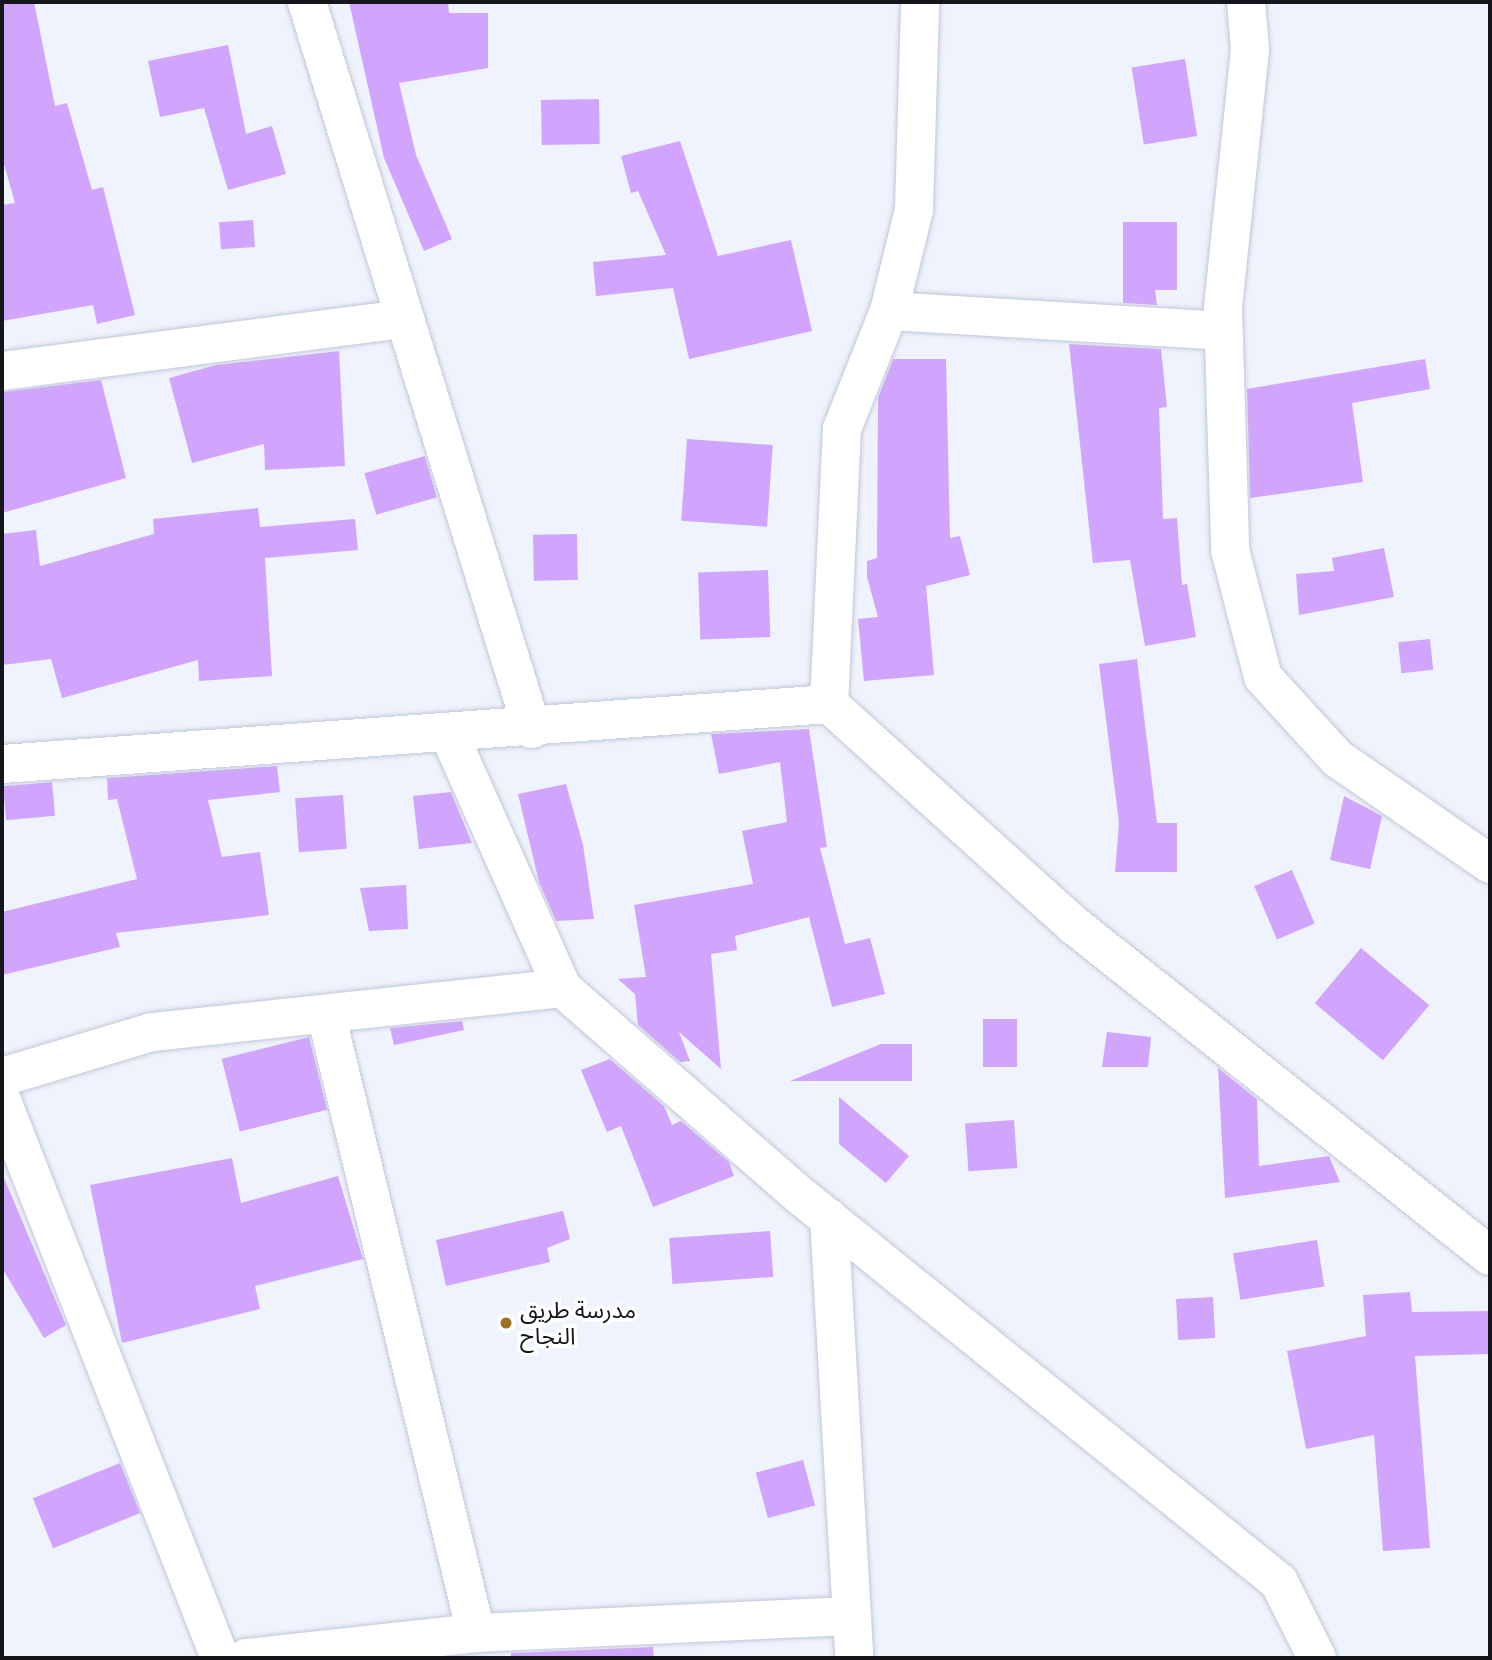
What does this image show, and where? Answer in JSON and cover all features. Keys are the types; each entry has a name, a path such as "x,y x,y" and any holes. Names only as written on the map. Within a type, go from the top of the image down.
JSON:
{"street":[{"path":"307,2 532,729"},
{"path":"829,704 842,429 889,311 914,210 920,2"},
{"path":"1246,2 1250,50 1223,331 1230,550 1263,677 1338,759 1490,864"},
{"path":"889,311 1223,331"},
{"path":"2,371 405,318"},
{"path":"2,764 450,736 829,704 1075,926 1490,1256"},
{"path":"450,736 562,988 829,1218 1279,1582 1317,1658"},
{"path":"2,1077 152,1032 562,988"},
{"path":"326,1014 476,1633"},
{"path":"2,1101 220,1658"},
{"path":"829,1218 855,1658"},
{"path":"246,1658 476,1633 852,1616"}],"building":[{"path":"2,2 34,2 55,106 67,103 92,190 103,187 135,315 97,324 93,305 2,321 2,205 15,203 2,157"},
{"path":"349,2 448,2 449,13 488,13 488,68 399,83 416,155 452,239 424,251 384,158"},
{"path":"228,45 246,134 272,126 286,174 228,190 204,108 160,117 148,61"},
{"path":"1185,59 1197,136 1144,144 1132,67"},
{"path":"599,99 600,144 542,145 541,100"},
{"path":"680,141 718,256 791,240 812,331 689,359 673,288 596,296 593,262 666,255 638,191 631,193 621,156"},
{"path":"253,220 255,247 221,249 219,222"},
{"path":"1123,222 1177,222 1177,290 1155,290 1157,305 1123,303"},
{"path":"1069,344 1161,349 1167,407 1159,408 1163,519 1177,518 1182,585 1187,584 1196,637 1145,646 1130,560 1093,563"},
{"path":"339,351 345,466 265,470 264,444 192,463 169,378 216,365"},
{"path":"893,359 946,359 950,538 960,536 970,575 926,586 934,675 864,681 858,619 878,617 867,577 867,561 877,558 878,398"},
{"path":"1425,359 1430,389 1352,403 1363,482 1250,498 1247,389"},
{"path":"101,380 126,478 2,513 2,392"},
{"path":"687,439 773,445 767,527 681,521"},
{"path":"425,456 437,497 376,515 364,473"},
{"path":"258,508 260,527 355,519 358,550 265,558 272,676 199,681 198,660 62,698 51,659 2,665 2,534 36,530 40,566 154,534 153,519"},
{"path":"577,534 578,580 534,581 533,535"},
{"path":"1384,548 1394,597 1299,615 1296,574 1334,571 1332,558"},
{"path":"768,570 770,637 700,639 698,572"},
{"path":"1430,639 1433,670 1401,673 1398,642"},
{"path":"1137,659 1157,823 1177,823 1177,872 1115,872 1119,823 1099,664"},
{"path":"809,729 827,847 820,848 845,944 870,938 885,994 832,1007 809,917 735,936 737,950 711,954 721,1069 679,1032 690,1061 680,1062 638,1025 635,994 618,979 646,977 634,905 753,884 742,831 787,822 780,762 719,774 711,734"},
{"path":"277,766 280,792 208,800 222,857 260,852 269,915 116,933 120,947 2,975 2,912 137,879 117,799 108,800 107,778"},
{"path":"52,782 55,816 6,820 3,786"},
{"path":"566,784 583,845 594,919 556,921 539,882 518,794"},
{"path":"451,792 472,843 419,849 413,796"},
{"path":"343,795 347,849 299,852 295,798"},
{"path":"1344,796 1382,816 1370,869 1330,860"},
{"path":"1292,870 1315,923 1277,939 1254,886"},
{"path":"406,885 408,929 369,931 360,888"},
{"path":"1361,948 1429,1005 1383,1060 1315,1003"},
{"path":"983,1019 1017,1019 1017,1067 983,1067"},
{"path":"462,1021 464,1030 394,1045 390,1028"},
{"path":"1107,1032 1151,1037 1148,1067 1102,1067"},
{"path":"309,1037 327,1110 240,1132 222,1059"},
{"path":"881,1044 912,1044 912,1081 790,1081"},
{"path":"610,1059 664,1106 672,1125 681,1121 729,1162 734,1176 653,1207 621,1126 607,1132 581,1070"},
{"path":"1218,1068 1257,1099 1259,1166 1329,1156 1340,1182 1225,1198"},
{"path":"839,1097 909,1156 886,1183 839,1144"},
{"path":"1014,1120 1017,1168 968,1171 965,1123"},
{"path":"232,1158 241,1203 338,1176 363,1259 255,1286 260,1309 122,1343 90,1185"},
{"path":"2,1173 66,1325 44,1338 2,1268"},
{"path":"563,1211 570,1239 547,1248 550,1262 446,1286 436,1240"},
{"path":"770,1231 773,1277 672,1284 669,1238"},
{"path":"1317,1240 1324,1286 1240,1300 1233,1253"},
{"path":"1410,1292 1412,1312 1490,1311 1490,1354 1415,1356 1430,1548 1383,1551 1374,1435 1306,1449 1287,1351 1366,1336 1363,1295"},
{"path":"1213,1297 1215,1338 1178,1340 1176,1299"},
{"path":"803,1460 815,1505 768,1518 756,1473"},
{"path":"120,1463 140,1513 53,1548 33,1498"},
{"path":"653,1647 654,1658 511,1658 511,1653"}],"place":[{"name":"مدرسة طريق النجاح","path":"506,1323"}]}
